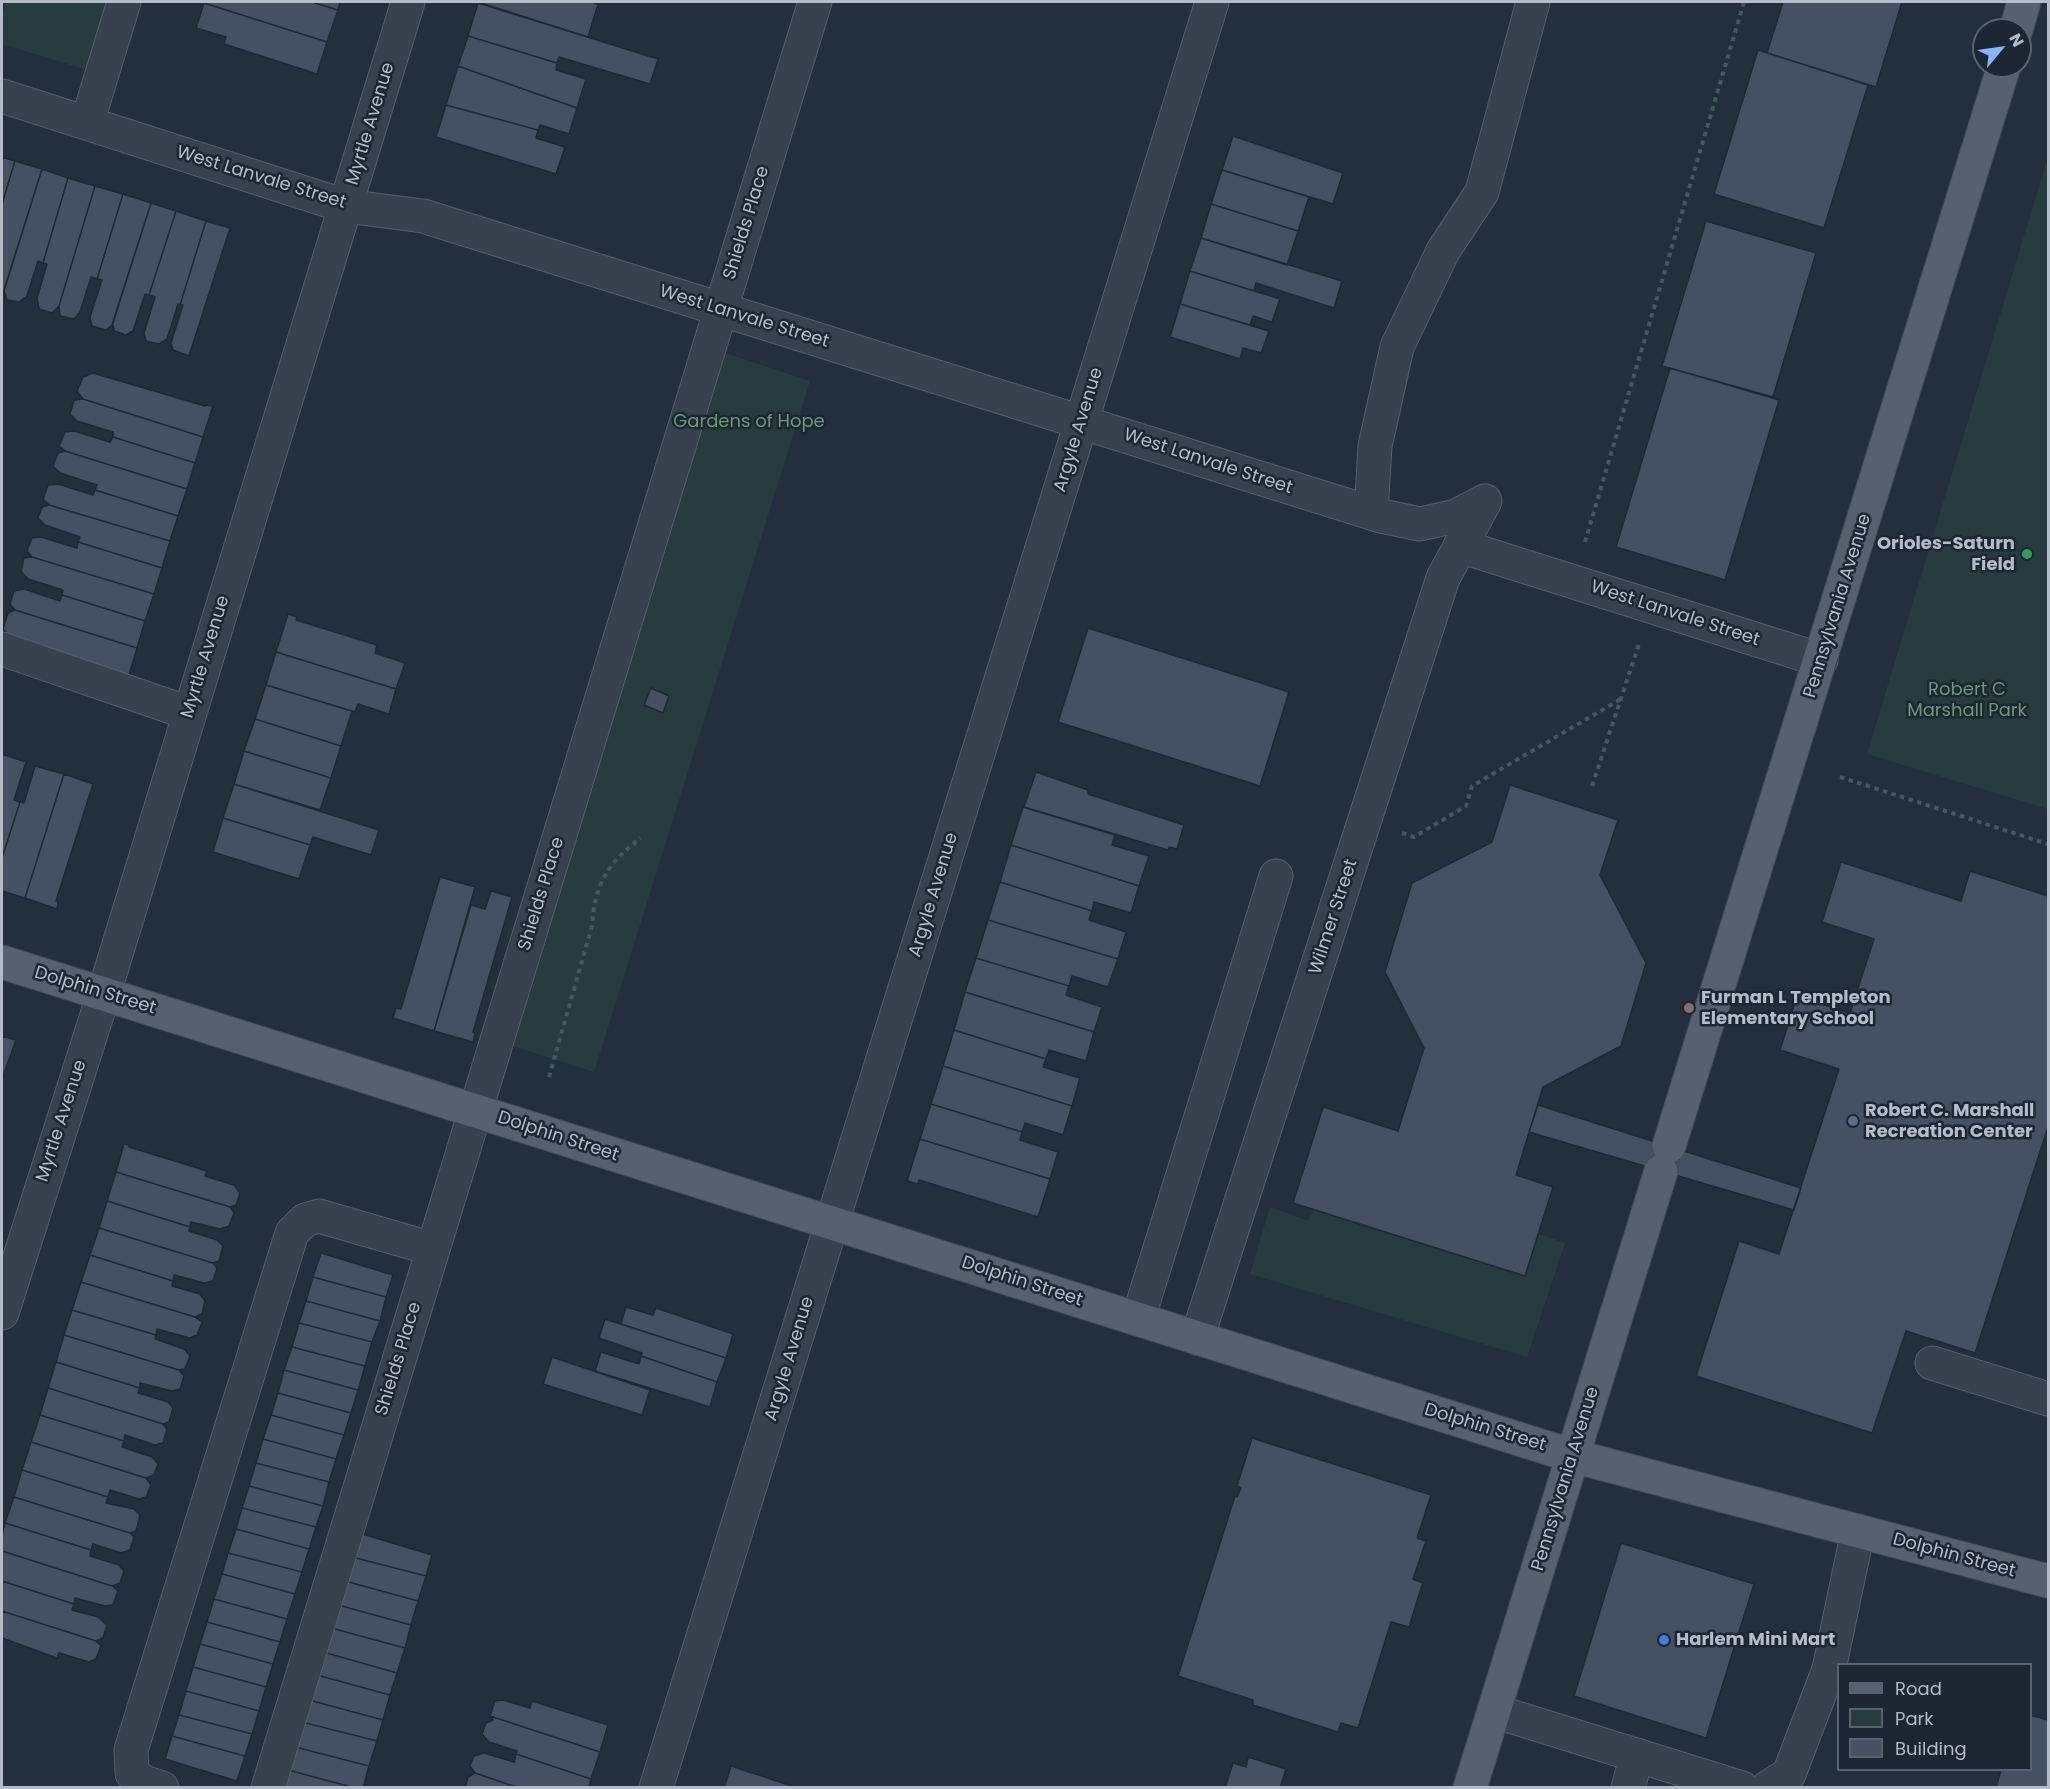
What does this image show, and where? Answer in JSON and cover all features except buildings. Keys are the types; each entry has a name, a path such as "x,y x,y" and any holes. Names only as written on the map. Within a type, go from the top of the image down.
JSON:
{"main road":[{"path":"2019,18 2024,2"},
{"name":"Pennsylvania Avenue","path":"1470,1788 2000,78"},
{"name":"Dolphin Street","path":"2,962 1573,1456 2049,1581"}],"street":[{"path":"87,123 124,2"},
{"name":"Myrtle Avenue","path":"2,1313 14,1228 104,993 408,2"},
{"name":"Shields Place","path":"268,1788 815,2"},
{"name":"Argyle Avenue","path":"656,1788 1212,2"},
{"path":"1371,513 1375,446 1397,347 1443,251 1482,192 1533,2"},
{"name":"West Lanvale Street","path":"2,96 345,206 423,216 1371,513 1420,524 1456,516 1485,501"},
{"name":"Wilmer Street","path":"1197,1338 1443,578 1485,501"},
{"name":"West Lanvale Street","path":"1460,546 1821,660"},
{"path":"2,649 189,713"},
{"path":"1138,1319 1276,876"},
{"path":"162,1788 144,1782 132,1773 131,1750 292,1233 304,1220 319,1216 433,1249"},
{"path":"1932,1363 2049,1399"},
{"path":"1767,1788 1789,1773 1829,1670 1858,1531"},
{"path":"1494,1711 1742,1788"},
{"path":"1628,1788 1637,1755"}],"path":[{"path":"1573,582 1744,2"},
{"path":"1592,786 1652,606"},
{"path":"1391,830 1414,837 1466,806 1472,786 1621,699"},
{"path":"1840,777 2049,844"},
{"path":"549,1077 592,926 594,901 602,878 618,856 641,838"}],"green space":[{"path":"6,2 115,2 94,72 2,44 2,16"},
{"name":"Robert C Marshall Park","path":"2048,157 2048,809 1867,754"},
{"name":"Gardens of Hope","path":"722,352 810,381 594,1072 506,1044"},
{"path":"1270,1207 1308,1221 1314,1209 1525,1276 1538,1234 1565,1243 1527,1357 1250,1274"}],"place":[{"name":"Orioles-Saturn Field","path":"2027,554"},
{"name":"Furman L Templeton Elementary School","path":"1689,1008"},
{"name":"Robert C. Marshall Recreation Center","path":"1853,1121"},
{"name":"Harlem Mini Mart","path":"1664,1640"}]}
